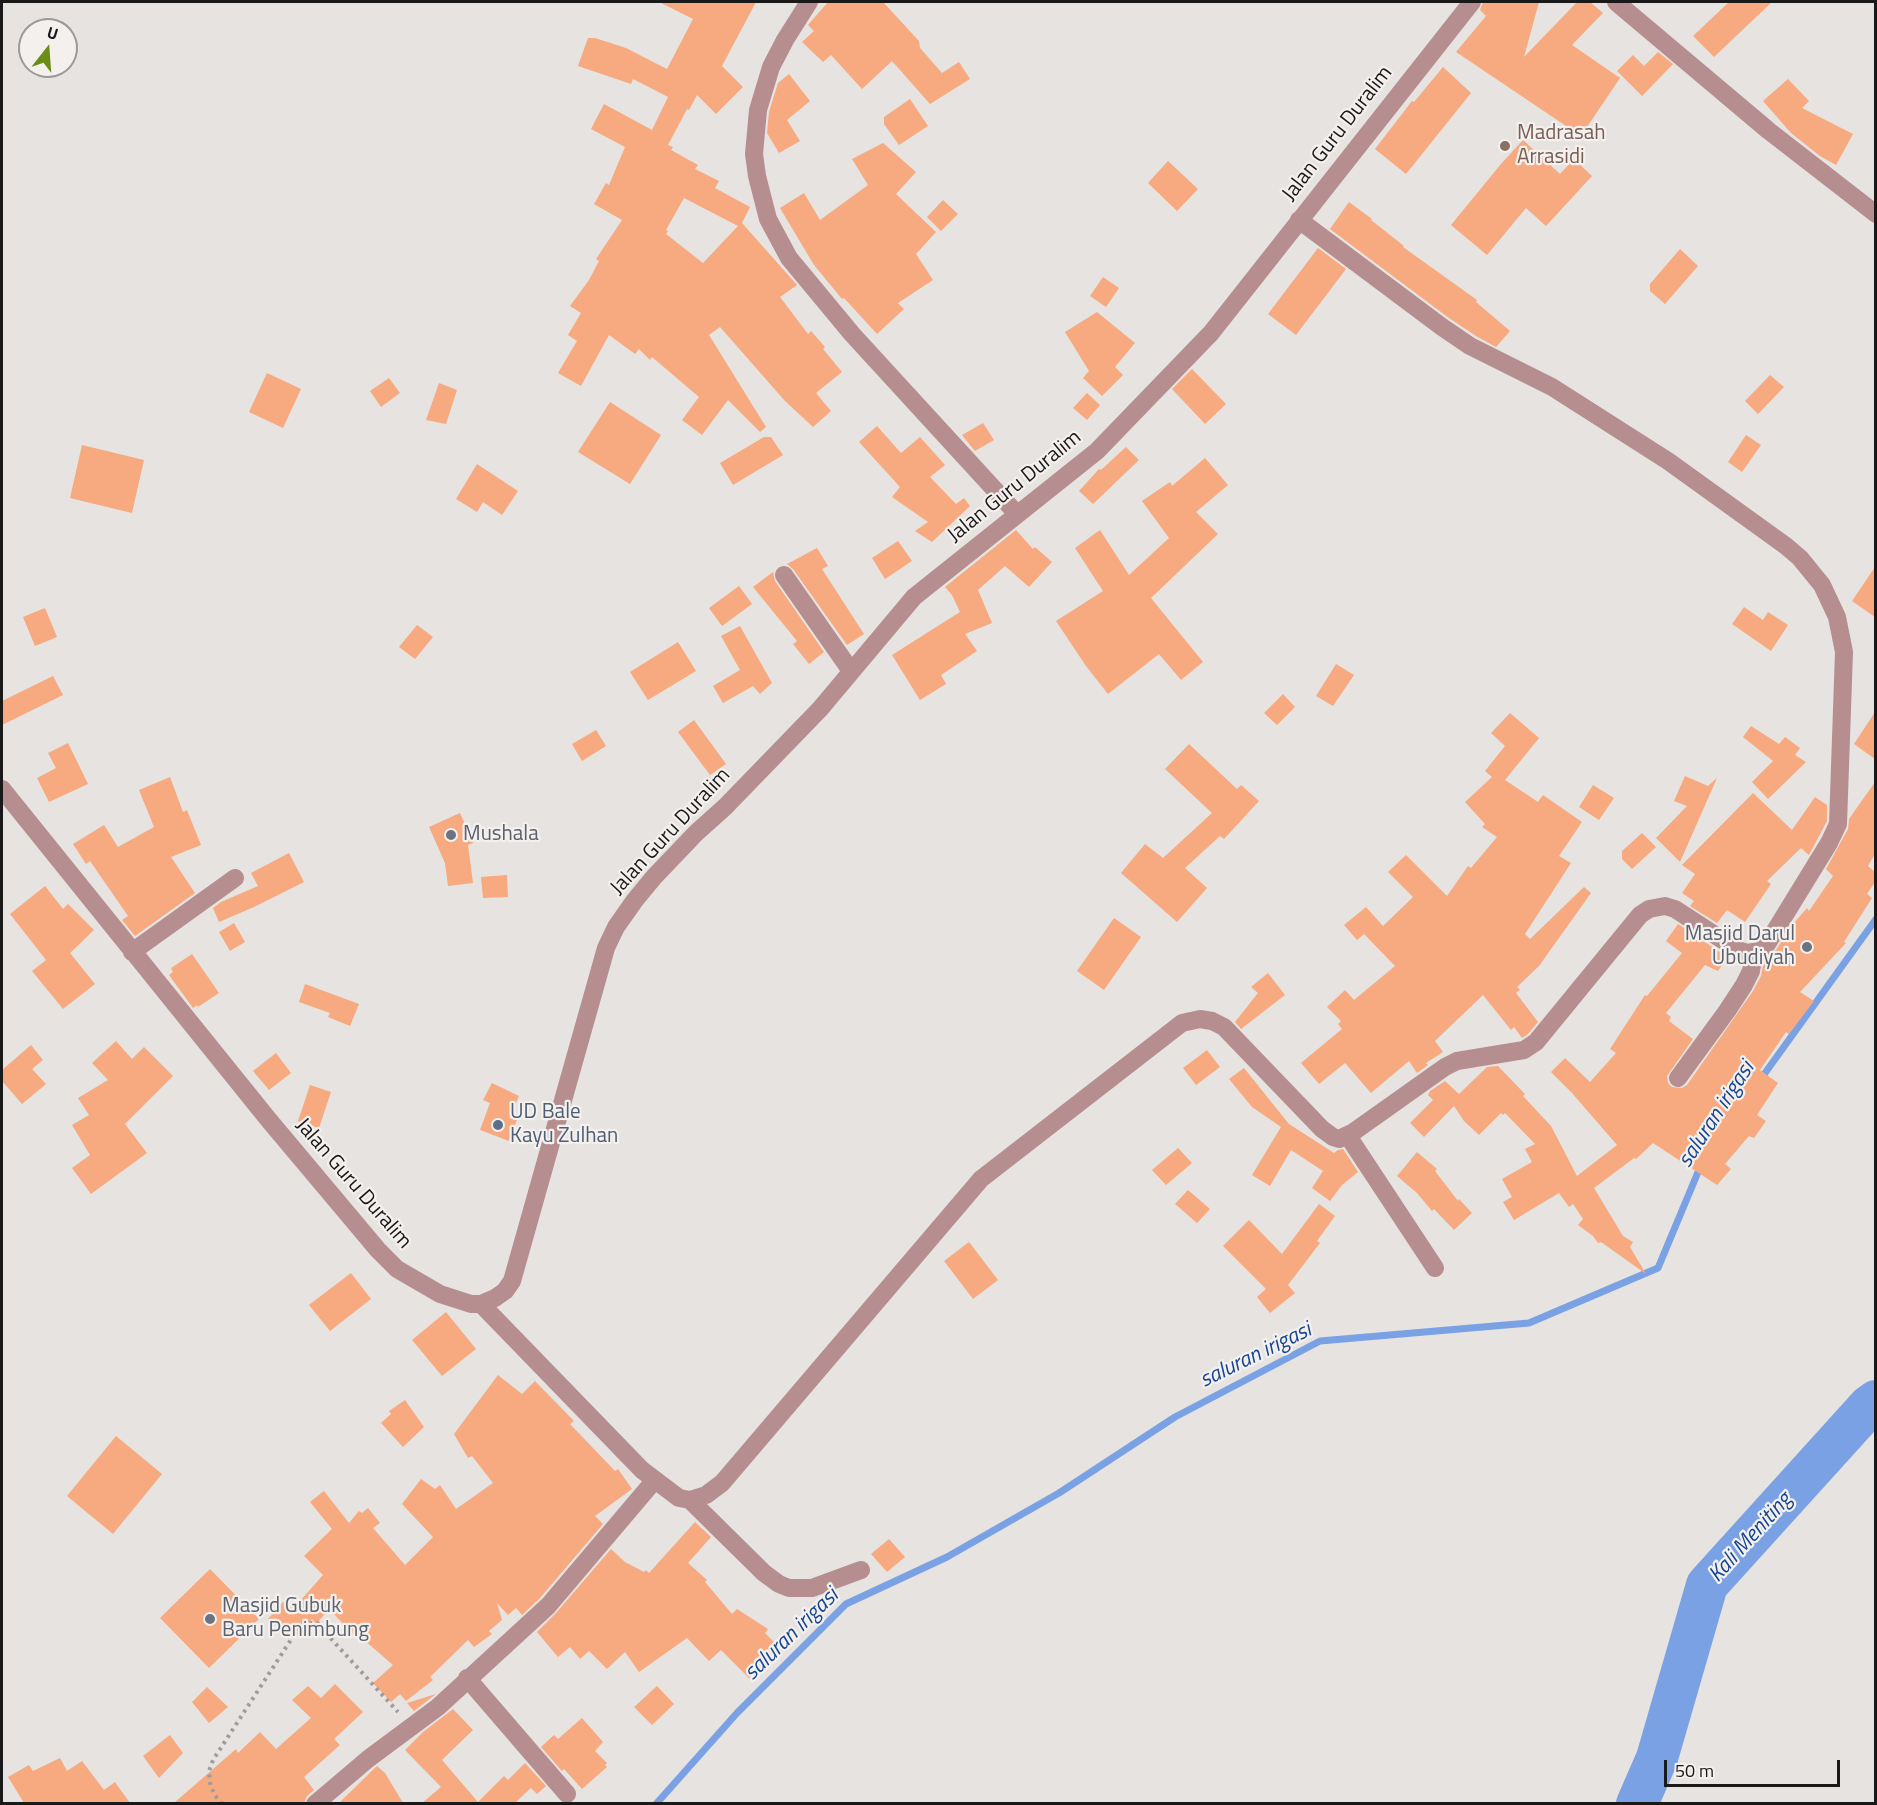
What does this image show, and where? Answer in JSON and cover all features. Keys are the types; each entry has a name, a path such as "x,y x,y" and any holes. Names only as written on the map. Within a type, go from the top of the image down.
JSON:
{"street":[{"path":"809,2 771,67 758,110 755,165 761,198 768,219 789,258 852,334 1017,514"},
{"name":"Jalan Guru Duralim","path":"2,789 268,1119 378,1250 397,1269 440,1294 460,1302 481,1304 500,1295 513,1281 599,970 616,927 654,877 819,709 914,597 1097,451 1211,333 1472,2"},
{"path":"1616,2 1769,131 1875,214"},
{"path":"481,1304 654,1481 679,1498 690,1500 706,1495 722,1483 981,1179 1182,1023 1200,1018 1218,1024 1322,1129 1337,1139 1348,1136 1445,1067 1458,1061 1524,1050 1536,1042 1640,915 1649,909 1665,906 1675,909 1741,951 1754,953 1767,944 1829,843 1838,824 1844,652 1837,616 1822,585 1806,564 1786,546 1668,461 1552,387 1470,346 1299,220"},
{"path":"784,575 851,671"},
{"path":"132,952 236,878"},
{"path":"1678,1078 1744,985 1751,971 1754,953"},
{"path":"1348,1136 1435,1268"},
{"path":"317,1803 368,1759 438,1707 548,1606 654,1481"},
{"path":"690,1500 764,1573 779,1584 789,1588 812,1588 861,1570"},
{"path":"467,1678 567,1794"}],"path":[{"path":"222,1803 214,1794 210,1783 209,1771 213,1760 296,1632 306,1623 313,1622 323,1625 324,1631 412,1727"}],"building":[{"path":"659,2 756,2 722,66 743,87 716,114 697,95 668,145 673,147 671,150 698,165 695,169 719,181 715,188 750,207 742,223 797,285 780,297 808,334 811,331 825,347 823,349 842,372 816,393 831,411 813,427 785,401 720,327 709,335 766,427 760,432 728,400 702,435 682,420 699,397 652,357 650,360 639,349 635,354 609,335 581,386 558,373 577,341 568,335 581,313 570,306 589,280 599,261 596,259 622,220 594,204 606,183 609,185 625,147 591,129 604,104 652,130 668,97 633,79 631,84 578,66 588,38 626,48 667,69 693,19","holes":["684,198 738,226 703,263 666,234"]},
{"path":"828,2 883,2 919,41 920,48 942,73 959,62 970,79 930,104 892,61 862,89 831,55 823,62 802,42 814,31 808,25"},
{"path":"1483,2 1539,2 1524,57 1577,2 1590,2 1603,13 1572,45 1620,78 1581,136 1456,52 1486,16 1480,10"},
{"path":"1729,2 1772,2 1714,57 1693,36"},
{"path":"1658,52 1673,64 1642,96 1617,71 1633,55 1644,66"},
{"path":"1443,67 1471,93 1406,174 1375,149 1412,101 1414,102"},
{"path":"789,74 810,101 787,120 800,141 779,153 767,133 769,112 778,83"},
{"path":"1788,79 1809,101 1802,108 1853,134 1836,165 1820,156 1791,133 1763,101"},
{"path":"910,99 928,126 899,145 884,124 884,117"},
{"path":"1523,140 1560,174 1574,159 1592,176 1546,226 1526,208 1487,255 1451,225"},
{"path":"883,143 916,172 896,194 936,232 916,254 933,280 898,303 904,309 877,334 844,298 842,299 814,265 780,208 804,193 820,220 868,185 852,159"},
{"path":"1168,161 1198,189 1177,211 1148,183"},
{"path":"943,200 958,214 941,231 927,217"},
{"path":"1349,202 1403,247 1477,300 1476,302 1510,331 1496,347 1449,318 1330,229"},
{"path":"1318,248 1346,269 1296,335 1268,314"},
{"path":"1680,249 1698,266 1665,304 1650,291 1650,284"},
{"path":"1103,277 1119,288 1106,307 1090,296"},
{"path":"1097,312 1135,343 1115,367 1123,375 1102,396 1083,378 1089,371 1065,332"},
{"path":"1192,369 1226,404 1205,424 1172,389"},
{"path":"267,373 301,389 283,428 249,412"},
{"path":"1770,375 1784,387 1758,414 1745,401"},
{"path":"389,378 400,393 381,407 370,391"},
{"path":"439,383 457,390 446,424 426,420"},
{"path":"1087,393 1100,405 1087,420 1073,408"},
{"path":"610,402 661,435 630,484 578,452"},
{"path":"983,423 994,440 975,451 962,435"},
{"path":"877,426 901,453 920,437 945,465 930,477 956,504 964,498 970,506 932,542 915,531 928,522 892,497 900,487 859,442"},
{"path":"1746,435 1761,445 1742,472 1728,462"},
{"path":"764,437 771,437 783,455 733,485 720,463"},
{"path":"82,445 144,460 132,513 70,498"},
{"path":"1126,447 1139,460 1093,504 1079,491 1099,469 1101,470"},
{"path":"1205,458 1228,485 1196,512 1218,534 1151,598 1203,662 1181,680 1159,654 1108,694 1056,621 1103,591 1075,548 1100,530 1129,575 1169,538 1142,501 1170,482 1172,486"},
{"path":"477,464 518,491 502,515 483,502 477,512 456,499"},
{"path":"1016,530 1033,549 1035,547 1052,562 1029,587 1005,566 978,590 992,623 965,634 977,651 941,675 946,684 920,700 892,655 960,612 952,595 945,587"},
{"path":"898,541 912,561 885,579 872,558"},
{"path":"817,548 828,566 822,569 864,634 847,645 793,569 787,564"},
{"path":"1875,567 1875,617 1852,601"},
{"path":"773,572 775,581 824,652 809,664 793,644 797,641 753,587"},
{"path":"739,586 752,604 722,626 709,608"},
{"path":"1744,607 1763,620 1768,612 1788,625 1771,651 1732,624"},
{"path":"45,608 57,637 35,646 23,617"},
{"path":"417,625 433,637 415,659 399,647"},
{"path":"740,626 772,683 760,694 753,686 723,703 713,686 740,670 721,636"},
{"path":"678,642 696,671 648,700 630,672"},
{"path":"1336,664 1354,675 1333,706 1316,696"},
{"path":"53,676 63,695 2,725 2,701"},
{"path":"1283,694 1295,707 1277,725 1264,713"},
{"path":"1875,712 1875,759 1854,744"},
{"path":"1510,713 1539,738 1505,780 1538,802 1543,795 1582,822 1559,856 1571,863 1525,934 1530,939 1584,887 1591,893 1539,966 1517,987 1520,990 1516,993 1538,1022 1522,1038 1514,1027 1511,1030 1483,995 1435,1041 1443,1052 1426,1063 1428,1065 1417,1073 1409,1061 1371,1093 1345,1063 1319,1084 1301,1063 1342,1029 1338,1024 1341,1021 1327,1007 1345,990 1354,1000 1395,966 1364,934 1357,940 1344,925 1366,907 1383,926 1413,897 1388,872 1406,855 1447,896 1468,866 1471,868 1497,837 1482,827 1485,824 1465,802 1492,777 1485,771 1505,746 1491,733"},
{"path":"694,720 726,764 710,775 678,732"},
{"path":"1751,726 1779,744 1785,737 1800,748 1795,755 1806,762 1768,799 1752,782 1773,761 1743,737"},
{"path":"596,730 606,746 582,761 572,744"},
{"path":"68,743 88,784 49,802 37,778 56,768 48,753"},
{"path":"1189,744 1237,789 1241,785 1259,801 1224,839 1220,836 1185,868 1207,888 1177,922 1121,873 1145,844 1163,858 1212,813 1165,769"},
{"path":"1685,776 1708,786 1717,778 1680,862 1656,838 1687,806 1674,801"},
{"path":"170,777 183,812 187,810 201,845 171,857 195,893 135,936 122,920 128,916 90,861 86,864 73,844 104,825 118,847 154,827 139,790"},
{"path":"1875,782 1875,854 1868,866 1875,872 1875,882 1867,894 1872,898 1844,942 1846,943 1800,992 1814,1001 1789,1034 1786,1032 1760,1070 1778,1083 1757,1115 1766,1121 1754,1138 1749,1136 1725,1164 1731,1169 1717,1185 1653,1143 1636,1159 1634,1158 1594,1188 1623,1236 1633,1242 1630,1247 1646,1274 1601,1242 1598,1243 1593,1236 1578,1225 1583,1219 1573,1204 1569,1207 1559,1193 1514,1220 1503,1202 1512,1197 1502,1179 1532,1162 1525,1149 1535,1144 1505,1113 1503,1115 1501,1113 1479,1135 1464,1121 1454,1106 1424,1137 1410,1123 1433,1100 1428,1095 1430,1091 1445,1081 1459,1094 1487,1067 1498,1066 1551,1126 1577,1176 1617,1145 1551,1072 1565,1058 1590,1082 1616,1053 1610,1049 1645,995 1647,996 1682,953 1666,941 1678,924 1727,957 1718,971 1705,965 1666,1013 1671,1017 1669,1021 1693,1039 1667,1076 1668,1083 1672,1087 1682,1088 1687,1085 1753,991 1761,976 1764,961 1776,950 1807,908 1809,911 1833,876 1826,869 1848,829 1849,819"},
{"path":"1593,785 1614,798 1599,820 1579,807"},
{"path":"1753,793 1792,830 1815,797 1827,805 1827,821 1809,855 1801,848 1767,881 1771,884 1745,922 1727,910 1717,923 1690,906 1694,901 1682,893 1695,874 1682,865"},
{"path":"460,813 473,843 468,845 473,883 448,886 445,863 429,827"},
{"path":"1642,833 1656,847 1632,869 1622,859 1622,851"},
{"path":"289,853 304,882 219,922 213,908 221,902 258,886 251,873"},
{"path":"507,875 508,897 483,898 481,877"},
{"path":"45,886 63,909 68,904 94,930 70,953 95,984 63,1009 32,971 46,960 10,914"},
{"path":"1114,918 1141,937 1104,990 1077,971"},
{"path":"234,923 245,942 230,951 219,932"},
{"path":"192,954 219,993 193,1008 169,975 173,972 171,968"},
{"path":"1268,973 1285,995 1241,1029 1235,1022 1258,993 1251,987"},
{"path":"305,984 359,1004 350,1026 328,1017 330,1013 299,1002"},
{"path":"116,1041 132,1059 144,1047 173,1076 125,1124 147,1153 91,1194 72,1168 90,1155 72,1125 89,1115 78,1098 108,1080 92,1063"},
{"path":"31,1045 43,1060 32,1069 46,1084 22,1104 2,1081 2,1070"},
{"path":"1207,1050 1220,1067 1196,1085 1183,1068"},
{"path":"276,1053 291,1073 269,1090 253,1071"},
{"path":"1244,1068 1289,1124 1334,1153 1343,1149 1358,1172 1342,1185 1330,1201 1312,1188 1323,1171 1291,1150 1270,1186 1252,1175 1281,1127 1252,1107 1229,1079"},
{"path":"492,1083 519,1096 509,1118 517,1120 509,1141 480,1130 490,1103 483,1100"},
{"path":"310,1085 331,1092 319,1128 298,1121"},
{"path":"1178,1148 1192,1163 1166,1185 1152,1170"},
{"path":"1417,1152 1437,1169 1435,1171 1458,1201 1459,1199 1472,1213 1454,1230 1397,1176"},
{"path":"1188,1190 1210,1209 1197,1223 1175,1204"},
{"path":"1319,1204 1335,1216 1317,1241 1320,1243 1288,1285 1295,1293 1270,1313 1257,1297 1266,1289 1223,1246 1249,1220 1282,1254"},
{"path":"969,1242 998,1280 973,1299 944,1261"},
{"path":"351,1273 371,1299 330,1331 309,1305"},
{"path":"446,1312 476,1349 442,1376 412,1340"},
{"path":"498,1375 522,1394 535,1381 574,1421 570,1424 615,1471 618,1469 632,1489 595,1516 603,1524 540,1598 522,1615 516,1608 508,1615 497,1603 502,1620 489,1631 492,1634 474,1647 468,1640 430,1677 433,1680 406,1701 400,1694 391,1702 373,1683 393,1665 356,1633 354,1635 329,1609 316,1624 312,1619 296,1637 294,1635 291,1638 268,1619 283,1602 293,1609 323,1575 304,1556 332,1529 310,1502 324,1491 349,1523 359,1511 362,1513 368,1508 380,1523 373,1528 405,1565 433,1537 402,1504 421,1479 435,1489 440,1485 456,1509 493,1483 472,1456 468,1458 454,1434"},
{"path":"405,1400 424,1427 403,1447 381,1423 391,1414 389,1411"},
{"path":"116,1436 162,1474 113,1534 67,1496"},
{"path":"695,1522 711,1537 688,1563 707,1580 705,1582 732,1614 737,1609 768,1629 765,1633 782,1650 751,1680 721,1650 709,1661 687,1638 639,1672 625,1652 607,1669 589,1651 580,1659 570,1647 558,1657 537,1632 611,1549 625,1562 649,1573"},
{"path":"889,1539 905,1557 887,1572 871,1554"},
{"name":"Masjid Gubuk Baru Penimbung","path":"210,1569 259,1619 209,1668 160,1618"},
{"path":"335,1684 363,1712 334,1739 340,1745 304,1777 314,1790 307,1796 304,1803 174,1803 236,1749 238,1753 260,1732 276,1749 311,1718 292,1700 308,1686 321,1698"},
{"path":"657,1686 674,1704 652,1725 634,1707"},
{"path":"207,1687 228,1707 209,1723 192,1702"},
{"path":"436,1694 414,1711 407,1703"},
{"path":"453,1709 473,1730 442,1760 478,1802 504,1776 508,1780 525,1763 546,1786 537,1794 531,1788 515,1803 422,1803 441,1787 405,1750 423,1732"},
{"path":"582,1718 603,1742 595,1751 607,1763 605,1765 607,1767 582,1789 541,1747 554,1735 558,1739"},
{"path":"170,1735 183,1753 159,1778 143,1756"},
{"path":"60,1758 67,1771 82,1761 104,1790 115,1782 130,1803 24,1803 8,1777 29,1765 33,1771"},
{"path":"377,1766 385,1773 403,1803 339,1803"}],"waterway":[{"name":"saluran irigasi","path":"1760,1080 1876,919"},
{"name":"saluran irigasi","path":"656,1804 737,1713 846,1604 947,1557 1059,1493 1175,1417 1320,1341 1529,1323 1658,1268 1701,1165"},
{"name":"Kali Meniting","path":"1637,1804 1657,1758 1707,1585 1876,1401"}],"place":[{"name":"Madrasah Arrasidi","path":"1505,146"},
{"name":"Mushala","path":"451,835"},
{"name":"Masjid Darul Ubudiyah","path":"1807,947"},
{"name":"UD Bale Kayu Zulhan","path":"498,1125"},
{"name":"Masjid Gubuk Baru Penimbung","path":"210,1619"}]}
